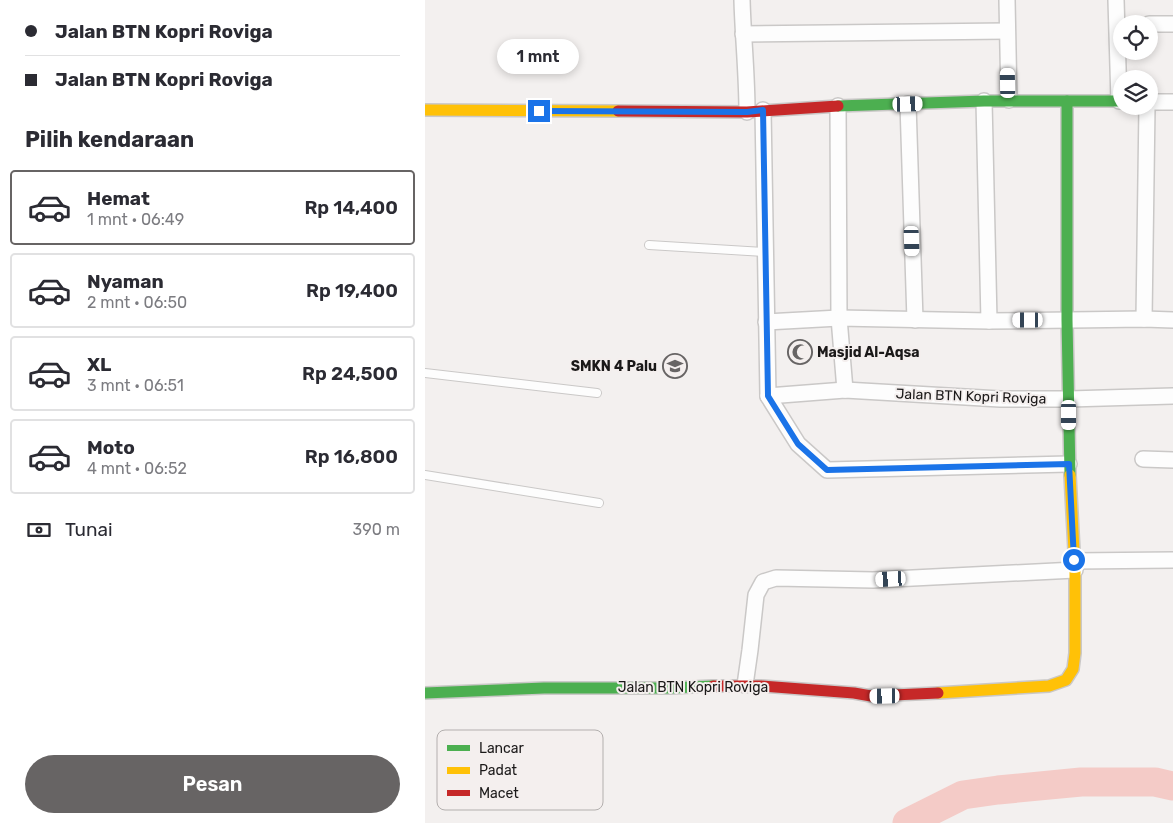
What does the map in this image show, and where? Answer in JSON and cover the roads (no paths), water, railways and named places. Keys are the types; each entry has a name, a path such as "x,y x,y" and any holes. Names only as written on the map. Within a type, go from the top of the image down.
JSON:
{"street":[{"path":"742,0 747,112"},
{"path":"1007,0 1009,100"},
{"path":"1116,0 1119,15"},
{"path":"1158,24 1173,24"},
{"path":"743,34 1007,31"},
{"path":"425,110 747,112 837,106 1009,100 1113,101"},
{"path":"984,101 989,321"},
{"name":"Jalan BTN Kopri Roviga","path":"425,693 544,688 671,688 745,685 855,693 871,696 1049,686 1066,680 1073,669 1075,653 1075,565 1069,464 1067,101"},
{"path":"1158,102 1173,102"},
{"path":"908,104 915,320"},
{"path":"837,106 839,318 845,390"},
{"path":"763,110 768,396 798,444 827,470 1069,464"},
{"path":"1144,319 1147,115"},
{"path":"766,322 839,318 989,321 1173,320"},
{"name":"Jalan BTN Kopri Roviga","path":"768,396 845,390 1000,399 1173,396"},
{"path":"1143,459 1173,460"},
{"path":"745,685 756,595 763,582 776,578 873,580 1075,565 1173,560"}],"lane":[{"path":"649,245 765,252"},
{"path":"425,373 597,393"},
{"path":"425,475 599,502"}],"waterway":[{"path":"907,823 963,795 998,790 1081,782 1155,782 1173,786"}],"place":[{"name":"Masjid Al-Aqsa","path":"800,352"},
{"name":"SMKN 4 Palu","path":"675,366"}]}
